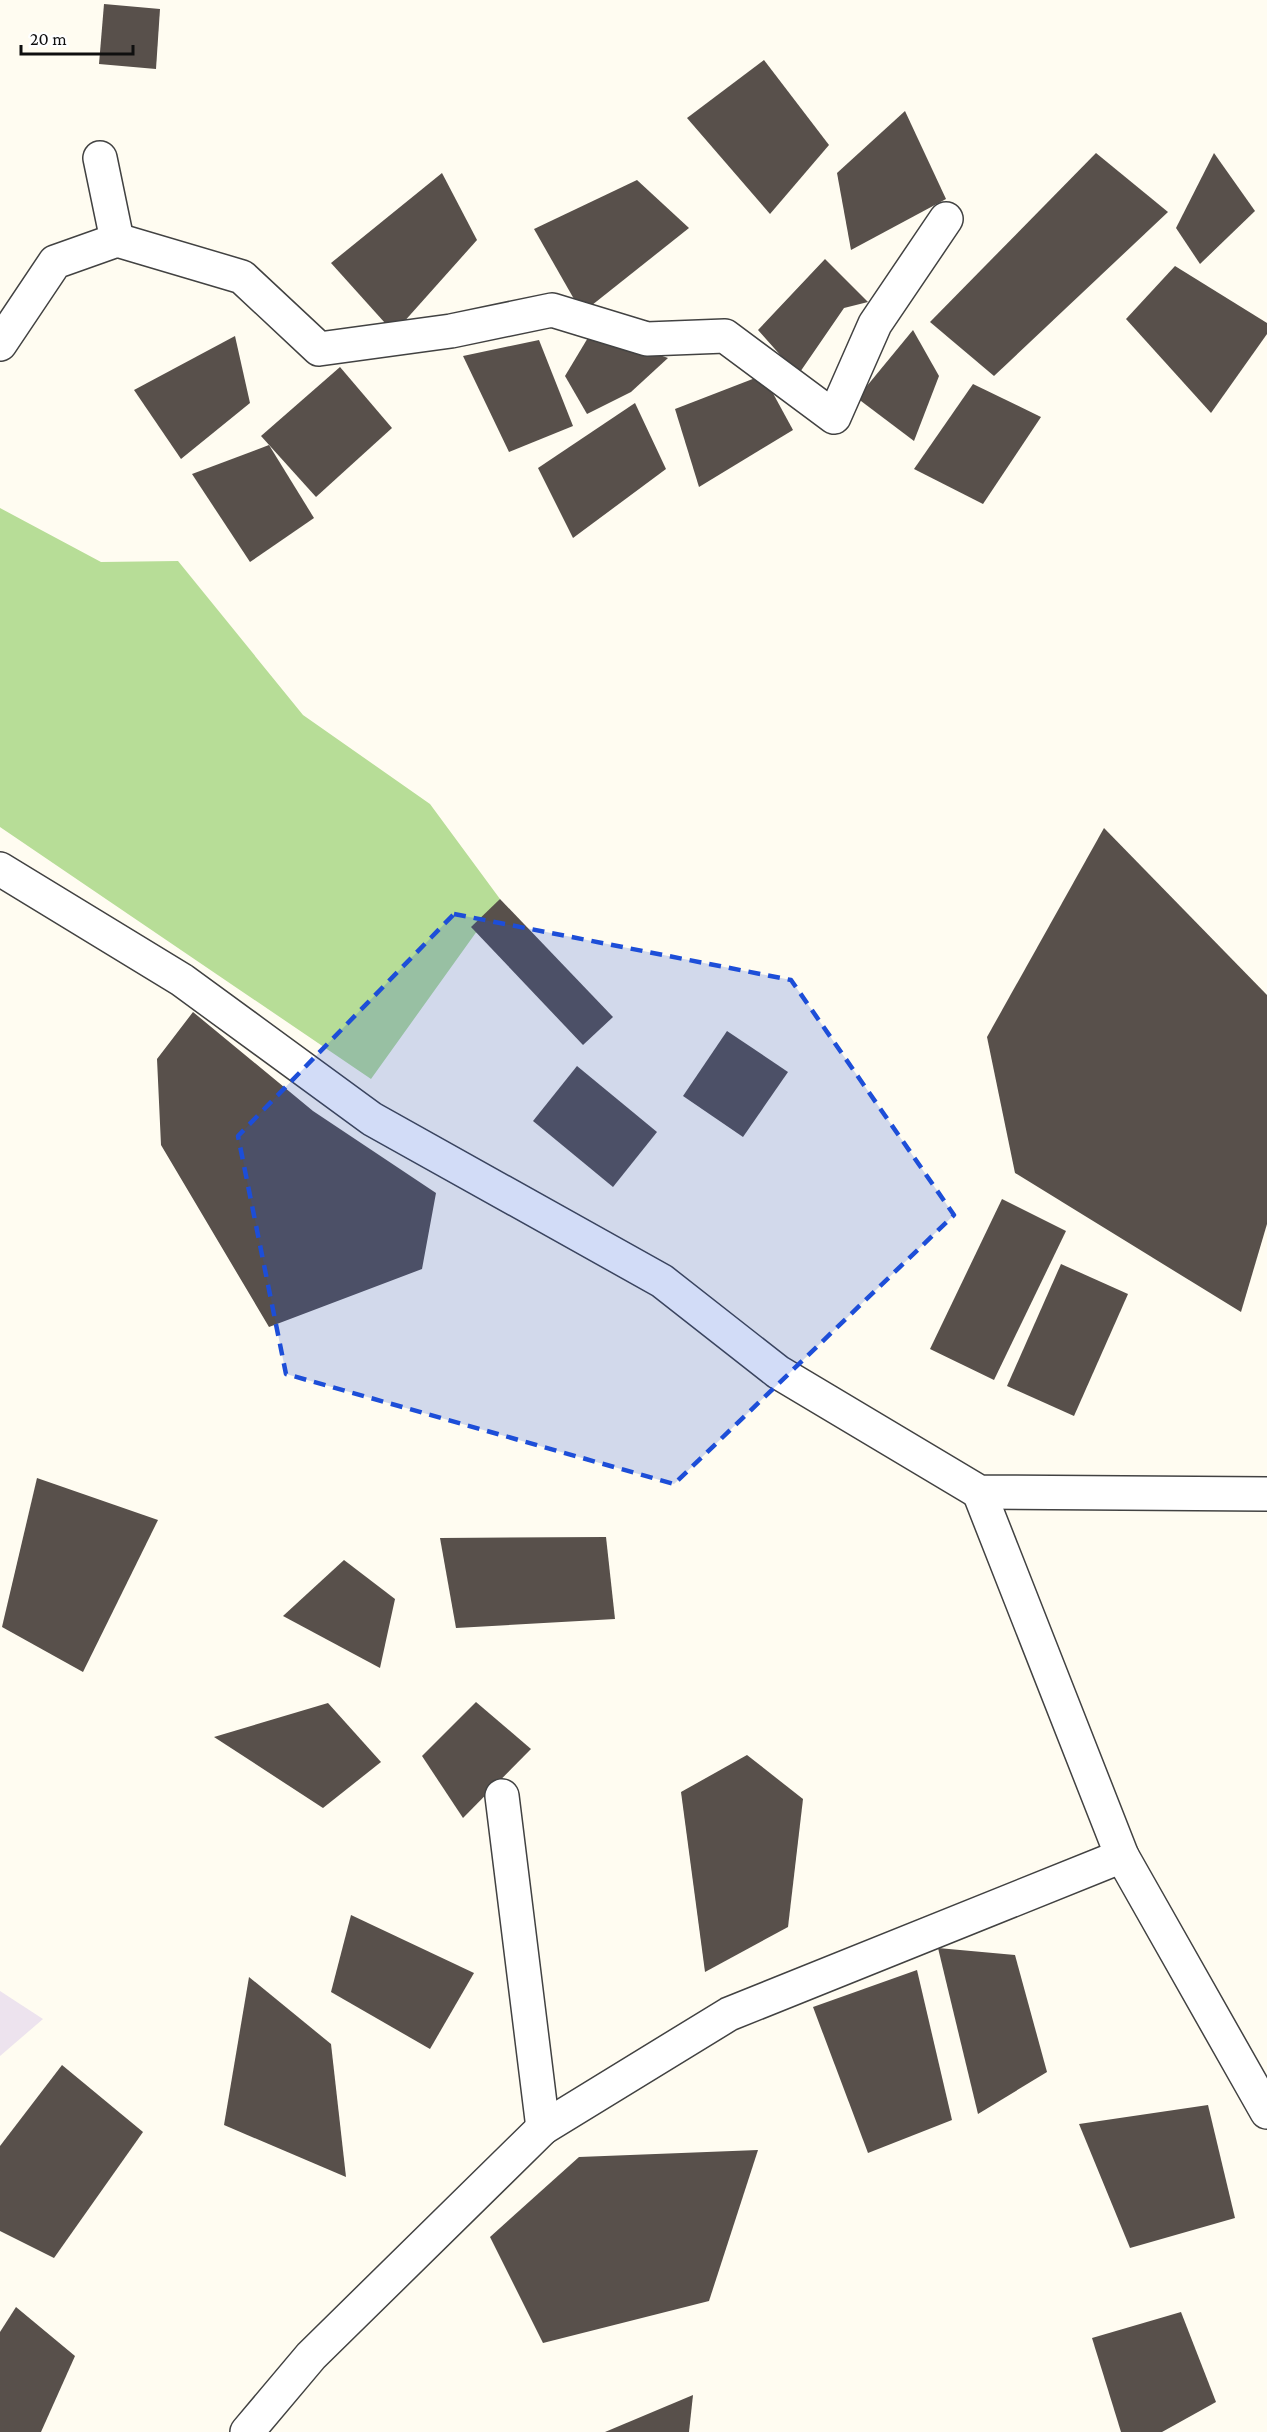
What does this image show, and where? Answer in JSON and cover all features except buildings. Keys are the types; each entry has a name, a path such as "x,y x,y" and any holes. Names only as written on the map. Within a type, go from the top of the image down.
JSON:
{"street":[{"path":"100,158 117,240"},
{"path":"0,344 55,262 117,240 242,277 319,349 451,331 552,310 647,339 725,336 834,417 875,324 946,219"},
{"path":"0,869 182,980 372,1119 662,1281 778,1372 979,1492 1267,1494"},
{"path":"979,1492 1122,1856 1267,2112"},
{"path":"502,1796 543,2128"},
{"path":"247,2432 311,2356 543,2128 729,2014 1122,1856"}],"highlighted area":[{"path":"454,914 791,980 954,1215 674,1484 286,1374 238,1136"}],"shaded area":[{"path":"0,1991 43,2019 0,2056"}],"green space":[{"path":"0,508 101,562 178,561 303,715 430,804 500,899 371,1079 0,827"}]}
